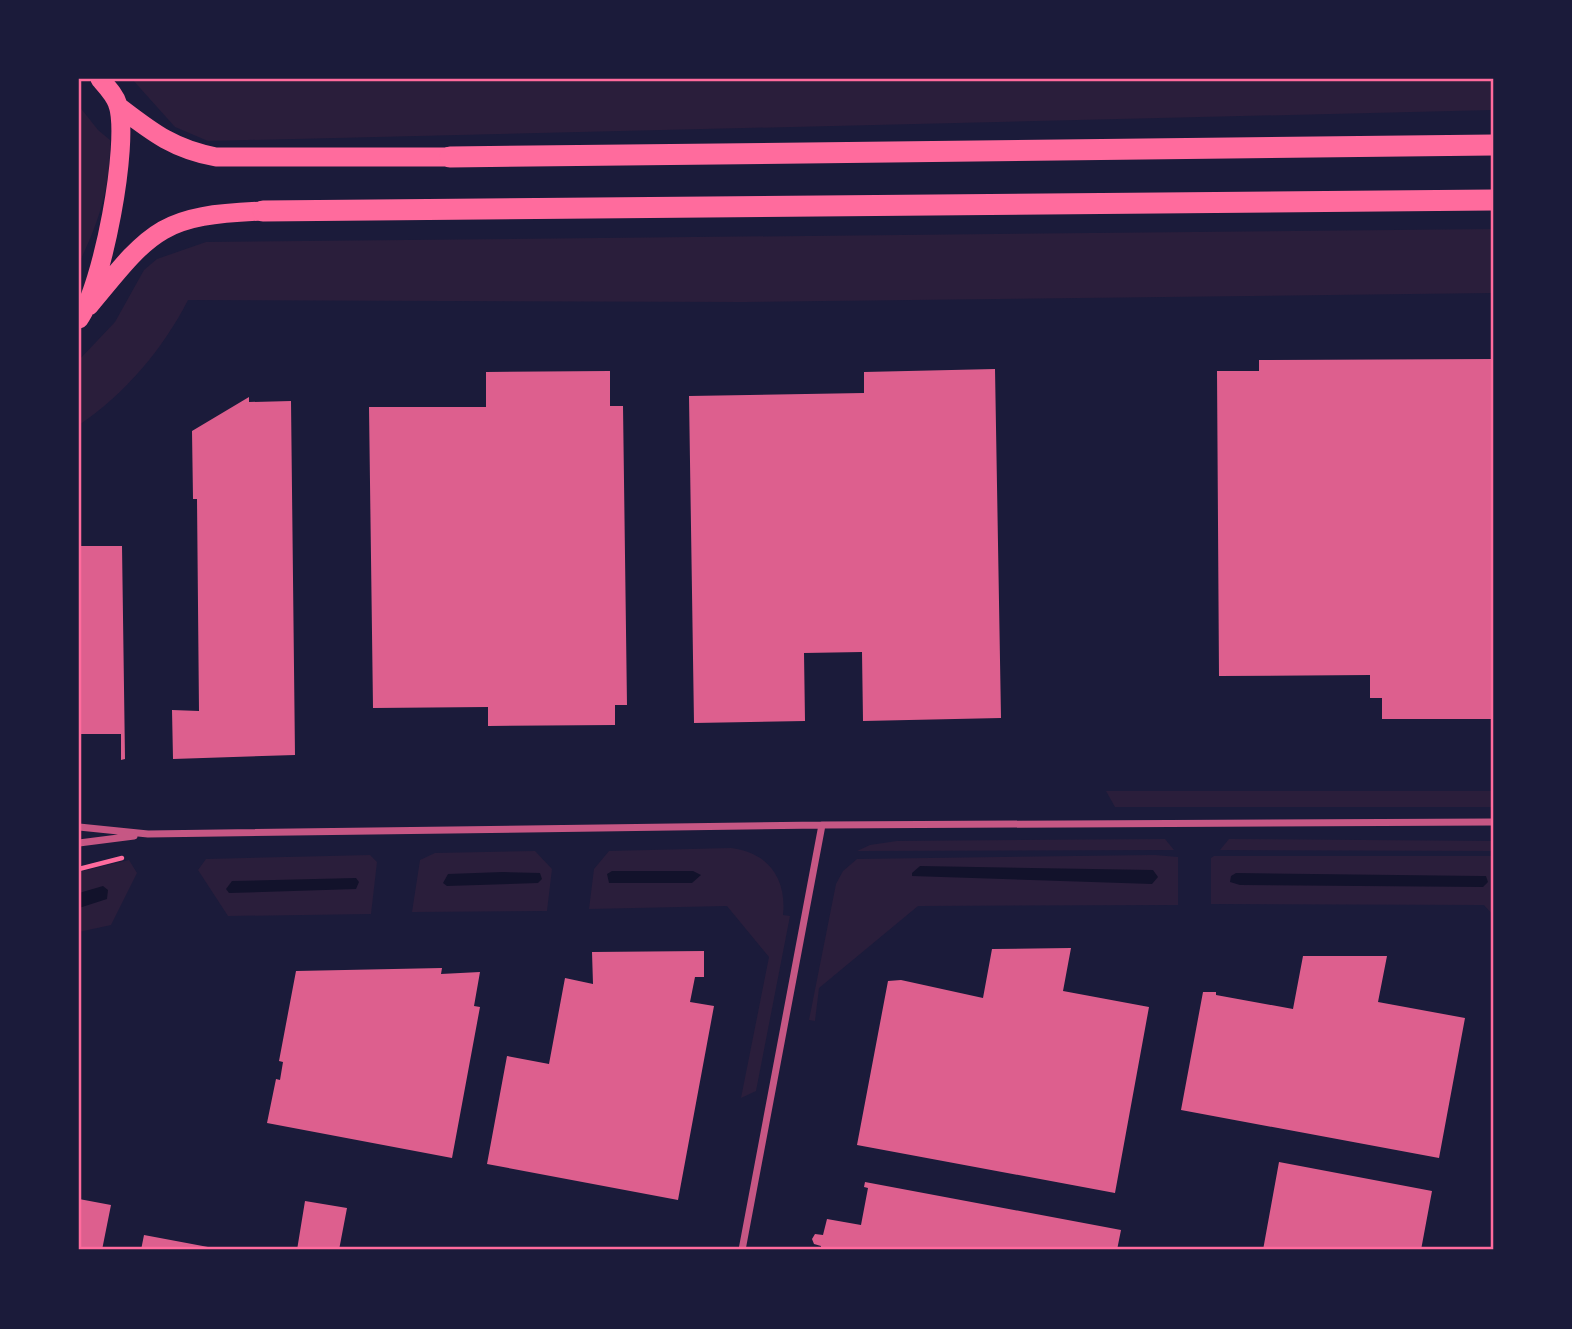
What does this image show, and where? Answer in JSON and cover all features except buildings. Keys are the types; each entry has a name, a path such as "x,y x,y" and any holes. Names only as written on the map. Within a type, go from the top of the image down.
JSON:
{"highway":[{"path":"100,79 118,106 160,138 180,149 216,157 450,157 1493,145"},
{"path":"80,317 105,244 118,183 121,145 118,106"},
{"path":"80,317 140,246 159,230 184,219 211,213 1493,200"}],"street":[{"path":"79,827 148,834 822,825 1493,822"},
{"path":"742,1250 822,825"},
{"path":"79,843 148,834"}],"shaded area":[{"path":"132,79 1493,79 1493,110 208,141 175,127"},
{"path":"79,106 98,130 110,140 110,157 102,203 79,263"},
{"path":"1493,229 1493,293 744,302 188,300 155,353 127,385 79,425 79,360 115,322 144,270 157,259 206,242"},
{"path":"1106,791 1493,791 1493,807 1115,807"},
{"path":"1165,839 1174,850 857,851 870,845 897,841"},
{"path":"1229,839 1493,841 1493,851 1220,850"},
{"path":"731,848 765,861 778,879 782,890 783,915 790,916 756,1091 741,1098 769,957 727,906 589,909 594,869 609,851"},
{"path":"535,851 552,869 547,911 412,912 420,860 435,853"},
{"path":"370,855 377,862 371,914 228,916 198,870 206,859"},
{"path":"1155,855 1178,857 1178,905 918,906 819,988 815,1021 809,1020 836,884 843,871 857,859"},
{"path":"1493,856 1493,915 1484,905 1211,904 1211,858"},
{"path":"129,860 137,873 111,925 79,932 79,872"},
{"path":"920,866 1153,870 1158,877 1152,884 912,876"},
{"path":"612,871 693,871 701,875 692,883 609,883 607,874"},
{"path":"540,873 542,879 538,883 447,886 443,883 448,874"},
{"path":"1236,873 1486,876 1488,882 1483,887 1240,885 1230,882 1231,876"},
{"path":"356,878 359,882 356,889 229,893 226,889 232,881"},
{"path":"103,886 108,890 107,899 79,908 79,893"}]}
